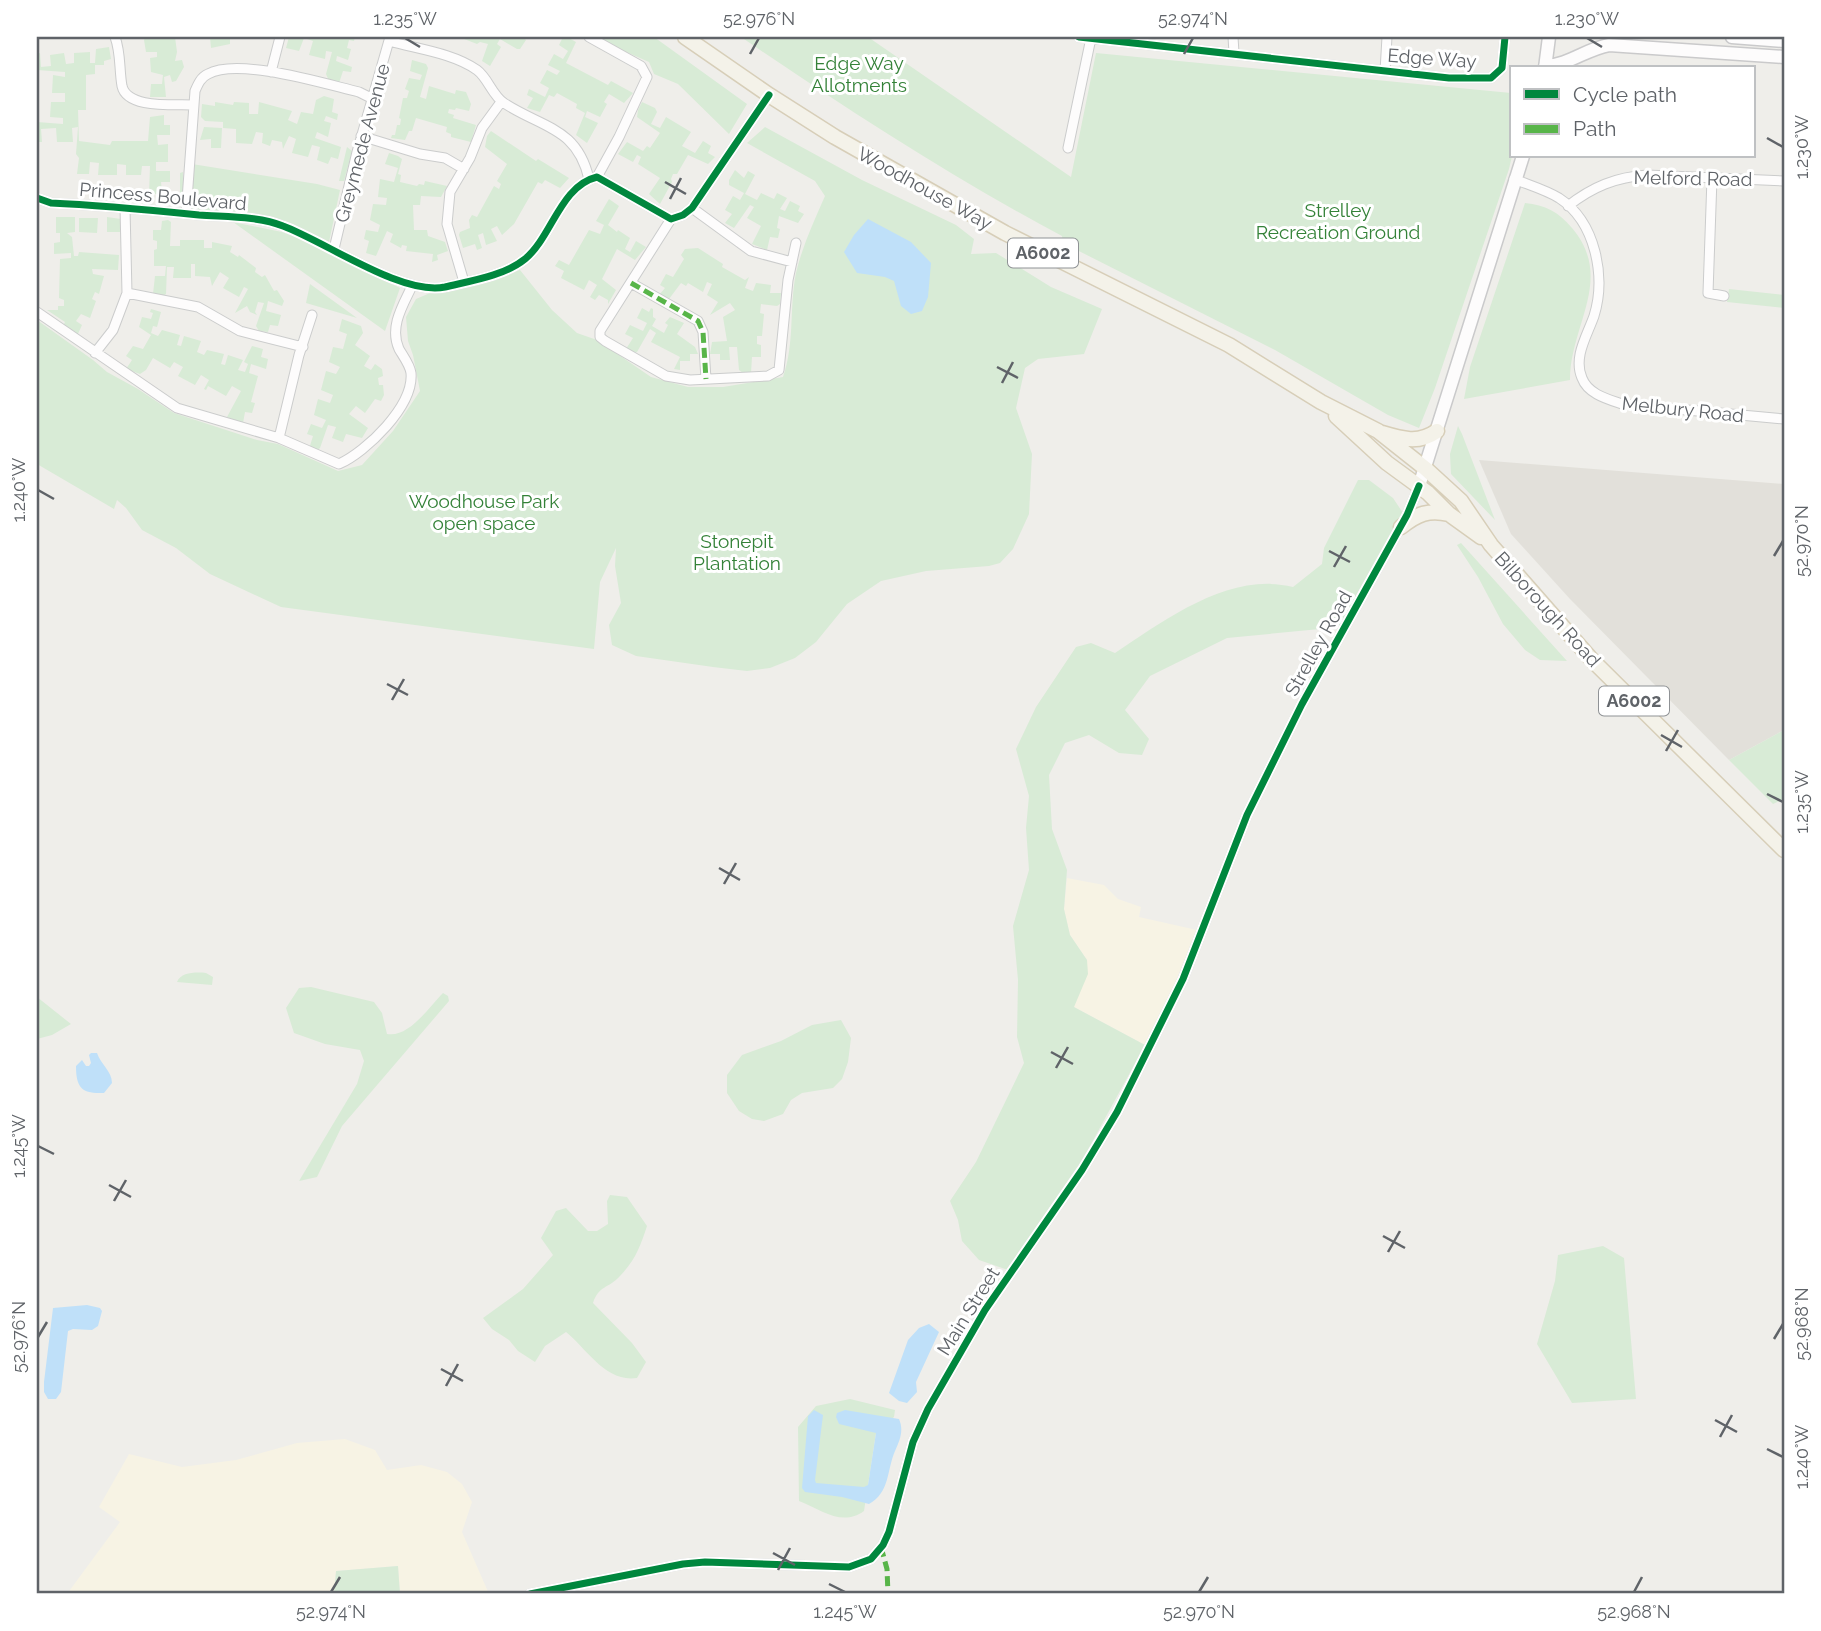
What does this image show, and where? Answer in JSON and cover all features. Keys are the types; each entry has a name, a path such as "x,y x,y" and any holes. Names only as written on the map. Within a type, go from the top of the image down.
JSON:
{"main road":[{"name":"Woodhouse Way","path":"685,37 835,137 1005,233 1229,345 1321,402 1378,431 1426,469"},
{"path":"1545,66 1549,37"},
{"path":"1732,37 1784,41"},
{"path":"1550,66 1569,62 1592,48 1609,45 1784,57"},
{"name":"Strelley Road","path":"1419,486 1522,158"},
{"name":"Woodhouse Way","path":"1321,402 1387,463 1419,486"},
{"name":"A6002","path":"1378,431 1402,439 1417,440 1437,431"},
{"name":"Bilborough Road","path":"1426,469 1461,501 1491,545 1592,660 1784,850"},
{"name":"Bilborough Road","path":"1419,486 1449,514 1491,545"},
{"path":"1401,527 1422,513 1437,511 1449,514"}],"street":[{"path":"115,37 119,49 122,87 128,97 137,101 192,105"},
{"path":"271,72 280,37"},
{"name":"Princess Boulevard","path":"37,198 51,203 280,224 412,286 443,288 495,274 524,260 537,247 575,189 593,178 619,137 647,76 641,66 589,37"},
{"name":"Edge Way","path":"1079,37 1120,39 1449,78 1491,78 1502,68 1506,37"},
{"path":"1233,37 1234,53"},
{"path":"1385,71 1387,37"},
{"path":"1068,148 1091,38"},
{"path":"390,39 458,60 479,71 501,102 544,122 576,146 593,178 671,219"},
{"name":"Greymede Avenue","path":"334,249 361,135 390,39"},
{"path":"186,214 192,105 202,77 209,72 219,69 271,72 359,92 371,98"},
{"path":"769,95 692,208 671,219 604,322 600,337 666,376 690,380 768,376 779,370 796,243"},
{"path":"464,282 447,224 450,192 464,169 482,128 501,102"},
{"path":"361,135 420,154 446,158 464,169"},
{"name":"Melford Road","path":"1568,206 1594,188 1626,176 1784,181"},
{"path":"1712,178 1708,293 1724,296"},
{"name":"Melbury Road","path":"1514,179 1559,198 1587,232 1598,266 1596,304 1581,348 1579,363 1582,380 1591,390 1622,404 1784,419"},
{"name":"Princess Boulevard","path":"37,207 51,203"},
{"path":"94,353 113,330 127,293 125,208"},
{"path":"692,208 751,251 792,262"},
{"path":"631,283 698,321 703,331 706,379"},
{"path":"37,312 177,408 279,438 339,464 355,457 382,430 401,406 410,388 411,371 397,345 396,329 398,315 412,286"},
{"path":"127,293 198,307 240,331 303,347"},
{"path":"279,438 299,355 312,315"},
{"name":"Strelley Road","path":"1265,778 1302,704 1401,527 1419,486"},
{"name":"Main Street","path":"530,1594 682,1564 705,1562 829,1567 857,1566 871,1559 890,1531 913,1442 928,1409 985,1310 1100,1143 1145,1060 1183,979 1247,815 1265,778"}],"shaded area":[{"path":"1479,460 1784,484 1784,730 1729,760 1570,599 1511,534"},
{"path":"1067,878 1104,885 1118,899 1141,907 1139,917 1197,930 1145,1045 1074,1007 1087,960 1070,935 1064,909"},
{"path":"345,1439 375,1450 387,1470 421,1465 447,1472 462,1484 472,1502 462,1532 489,1594 400,1594 398,1566 336,1571 334,1594 67,1594 120,1522 99,1507 129,1454 182,1467 236,1460 297,1443"}],"green space":[{"path":"146,37 175,37 175,61 182,60 184,67 176,81 172,82 170,75 164,77 166,97 150,97 151,84 162,84 163,75 151,72 150,58 157,57 157,52 146,52"},
{"path":"210,37 230,37 230,44 211,48"},
{"path":"289,37 304,38 299,51 286,48"},
{"path":"355,37 354,41 349,40 347,48 351,49 348,60 337,56 336,61 352,67 351,72 343,71 339,83 329,81 326,74 332,52 326,51 325,59 309,55 313,41 304,38"},
{"path":"459,37 523,37 526,40 520,49 517,49 500,39 497,44 501,47 490,66 482,61 488,44 477,44"},
{"path":"563,37 576,42 566,63 608,85 611,81 633,93 624,103 609,94 600,117 587,111 585,117 598,123 587,143 576,135 585,113 576,108 577,104 557,93 554,97 549,95 540,112 527,108 533,98 527,95 529,89 545,97 549,88 540,83 547,70 557,75 560,71 548,65 554,54 563,59 568,51 559,45"},
{"path":"597,37 654,37 747,104 729,134 678,84 654,74 649,62"},
{"name":"Strelley Recreation Ground","path":"741,37 868,37 1071,177 1096,53 1510,93 1512,158 1435,388 1419,428 1388,415 1275,350 1063,243 1062,236 980,190 819,90"},
{"path":"109,47 111,59 104,61 104,65 95,65 95,74 86,75 86,110 78,110 79,141 110,145 112,141 148,141 150,117 164,115 164,125 170,125 170,135 157,135 158,145 168,144 168,162 156,162 156,171 170,171 170,182 161,182 162,192 180,192 180,173 183,172 183,191 180,194 149,194 150,166 142,166 141,175 126,175 126,165 117,164 117,175 98,175 99,163 90,162 89,174 77,174 78,127 72,128 73,142 57,142 56,128 41,129 42,142 37,142 37,122 63,124 63,118 50,117 51,102 65,102 65,93 52,93 53,75 65,77 65,72 37,70 37,54 40,53 41,67 51,66 50,55 64,53 66,64 74,63 74,53 90,52 90,63 95,63 96,49"},
{"path":"412,60 426,64 428,68 420,97 426,99 429,86 455,94 456,90 466,92 471,104 469,111 456,108 449,109 448,113 454,115 453,118 476,125 471,142 451,137 451,134 446,132 447,127 416,118 412,131 409,131 405,140 391,138 395,135 397,125 400,125 403,98 407,98 409,91 405,89 409,78 420,80 422,75 410,71"},
{"path":"324,96 334,99 332,112 338,114 337,120 326,116 324,121 331,123 328,137 317,132 315,138 341,147 338,159 331,157 328,164 317,160 320,147 312,145 308,157 292,153 296,139 289,136 283,149 282,142 272,140 270,146 262,143 263,133 256,132 252,144 236,143 236,129 223,128 223,122 205,121 201,117 202,104 215,106 215,102 233,105 234,102 249,103 249,114 258,114 259,102 292,111 288,120 297,124 301,112 313,114 316,100"},
{"path":"642,102 655,108 657,112 651,124 660,128 666,117 691,132 682,146 695,153 703,141 711,146 708,153 715,157 708,164 688,155 677,174 673,174 672,182 660,204 649,194 660,178 638,164 641,157 637,155 633,162 618,154 627,142 643,151 647,146 650,148 660,133 637,117"},
{"path":"204,127 222,128 221,148 211,148 211,139 200,140"},
{"name":"Woodhouse Park open space","path":"765,127 862,180 956,225 974,239 971,254 996,253 1051,287 1102,309 1084,354 1038,359 1025,368 1016,408 1032,454 1029,514 1013,549 1000,563 926,571 881,581 847,604 816,642 795,658 770,668 747,671 636,656 612,645 609,625 621,603 615,566 616,548 600,582 594,649 281,607 210,574 176,548 142,530 117,500 114,509 37,464 37,320 107,372 174,413 257,440 278,444 338,471 362,465 393,431 420,391 408,341 406,317 416,299 430,293 468,287 520,270 552,310 577,333 597,340 651,377 688,387 723,387 783,377 791,338 796,273 825,196 815,181 747,143"},
{"path":"491,131 536,161 538,159 569,178 560,188 545,180 542,184 538,182 514,224 502,235 497,226 491,229 497,241 486,245 483,233 478,235 482,248 477,250 475,244 463,248 460,232 470,228 469,220 472,215 477,217 494,186 499,189 501,184 497,181 507,164 485,147"},
{"path":"347,147 352,151 344,181 339,181"},
{"path":"389,153 402,159 398,174 401,175 400,182 417,186 424,185 425,181 447,186 441,197 421,196 420,205 413,205 414,230 427,230 428,236 445,242 448,251 437,255 438,260 432,262 433,254 406,251 407,246 402,245 401,248 390,242 393,234 387,231 376,256 366,253 369,241 364,239 366,230 378,232 380,225 370,220 373,204 386,205 387,198 378,197 380,179 394,182 398,168 385,164"},
{"path":"192,164 340,190 329,242 294,226 262,217 190,210"},
{"path":"735,170 744,178 748,171 755,175 745,194 757,200 761,193 774,199 777,193 787,198 780,209 785,211 790,201 800,206 798,211 804,214 798,223 779,216 778,238 770,237 767,250 752,244 761,226 747,218 754,207 750,205 734,228 725,223 732,214 725,210 733,196 740,200 744,193 729,185"},
{"path":"609,199 619,206 608,225 630,238 625,249 630,252 636,241 646,247 635,260 617,249 602,279 616,290 608,304 608,300 599,295 595,300 590,297 597,285 589,280 584,290 561,278 564,271 555,266 559,260 569,265 589,230 600,234 604,225 596,221"},
{"path":"1525,203 1551,210 1567,222 1584,247 1590,266 1587,302 1576,340 1570,380 1464,399 1470,367"},
{"path":"56,217 75,217 75,232 67,233 72,237 74,256 78,256 79,252 119,255 118,270 92,269 93,274 104,276 99,294 95,292 92,299 96,301 90,318 81,314 76,321 82,325 77,336 63,326 65,322 47,310 58,310 58,306 64,306 64,300 59,298 60,259 71,258 71,253 54,254 54,243 60,242 60,233 56,233"},
{"path":"107,217 121,219 120,232 107,232"},
{"path":"79,218 98,218 97,233 79,232"},
{"path":"162,221 171,222 170,246 180,246 180,240 204,240 204,248 212,248 212,242 232,246 230,252 238,257 239,255 256,268 255,272 262,277 265,275 274,291 277,290 284,301 282,306 268,301 266,311 281,315 278,326 270,325 268,332 259,331 256,326 264,303 258,302 255,312 257,315 250,312 247,306 235,313 248,289 244,287 239,297 223,288 229,278 220,272 212,286 210,277 195,276 195,264 191,264 191,278 173,278 174,267 167,267 166,294 153,294 155,276 165,276 166,266 154,266 157,241 153,240 153,230 161,230"},
{"path":"233,222 282,232 301,239 400,288 385,331"},
{"path":"698,248 723,264 722,267 745,280 749,277 745,288 753,291 756,283 771,285 770,293 781,293 780,304 777,306 761,304 760,313 764,314 762,336 757,336 757,344 761,345 761,357 752,357 751,373 739,370 737,347 729,347 730,360 720,360 720,354 710,354 712,342 727,341 723,317 735,310 730,303 710,315 718,302 707,295 712,284 707,282 703,292 688,283 686,286 681,283 669,299 659,295 665,288 660,285 666,274 673,277 684,259 681,255 685,249"},
{"path":"310,284 357,318 306,303"},
{"path":"1729,289 1784,295 1784,308 1727,302"},
{"path":"642,308 649,312 653,309 653,317 656,319 652,326 664,333 668,325 665,323 670,317 684,323 677,334 695,347 698,354 690,354 690,361 680,361 680,370 674,369 680,357 651,342 656,333 650,329 637,352 632,353 626,349 633,338 625,334 630,325 643,331 647,323 637,318"},
{"path":"151,309 161,312 157,327 153,326 151,333 158,336 162,330 180,335 177,345 181,346 184,336 201,341 197,352 204,355 207,350 224,354 221,364 225,365 228,355 243,360 238,370 245,372 248,364 244,362 252,346 263,349 261,357 268,359 266,369 251,364 249,373 258,376 251,402 255,403 252,413 245,412 243,423 227,417 241,391 232,386 226,396 208,386 206,390 204,389 209,380 201,375 195,385 178,376 183,367 174,362 170,368 153,358 146,370 140,374 126,369 132,360 126,356 133,346 143,349 151,335 139,327 142,317 151,319"},
{"path":"342,319 361,326 363,333 355,345 370,356 364,366 371,370 375,364 382,369 383,376 378,378 379,385 383,385 384,395 381,401 375,399 365,413 356,406 349,414 368,428 362,438 346,434 343,442 332,438 336,427 328,425 320,448 316,451 309,449 313,436 307,434 311,424 322,428 326,420 314,415 318,399 330,403 333,395 321,390 326,371 336,374 340,367 329,362 333,347 343,349 347,334 339,331"},
{"path":"1458,426 1495,520 1451,474 1450,454"},
{"path":"1358,480 1369,480 1393,498 1403,513 1341,627 1227,638 1150,676 1125,710 1149,739 1142,755 1119,753 1089,735 1065,743 1049,775 1052,829 1067,870 1064,909 1070,935 1087,960 1088,974 1074,1007 1145,1045 1078,1168 1008,1270 979,1260 962,1241 958,1220 950,1201 976,1162 1024,1063 1017,1037 1018,980 1013,926 1029,870 1026,828 1029,796 1016,749 1036,707 1076,647 1091,643 1115,653 1177,613 1222,592 1269,584 1293,587 1322,564 1324,548"},
{"path":"1461,543 1567,661 1540,660 1525,650 1503,624 1457,545"},
{"path":"1784,730 1784,799 1773,804 1729,760"},
{"path":"206,973 213,977 212,985 177,982 185,974"},
{"path":"311,987 374,1002 382,1013 387,1034 395,1034 411,1026 443,993 448,996 449,1001 342,1126 317,1177 299,1181 357,1084 364,1061 360,1050 325,1044 294,1033 286,1008 299,988"},
{"path":"37,997 71,1024 52,1035 37,1039"},
{"path":"841,1020 851,1038 848,1062 842,1079 833,1088 802,1093 791,1100 783,1114 764,1121 752,1119 739,1111 727,1093 727,1075 742,1055 781,1041 812,1025"},
{"path":"610,1195 627,1197 647,1226 640,1247 630,1264 616,1280 598,1293 593,1303 632,1343 646,1362 637,1378 626,1378 606,1370 566,1332 545,1346 535,1362 492,1329 483,1318 523,1289 553,1255 541,1238 556,1211 566,1208 588,1231 597,1231 608,1224 607,1201"},
{"path":"1603,1246 1624,1258 1636,1399 1572,1403 1537,1344 1555,1281 1558,1255"},
{"path":"850,1399 895,1410 894,1417 876,1433 864,1511 856,1516 840,1517 799,1501 798,1427 816,1406"},
{"path":"398,1566 400,1594 334,1594 336,1571"}],"water":[{"path":"868,219 911,242 931,263 928,297 922,311 911,314 901,306 894,281 857,273 844,252"},
{"path":"91,1053 97,1053 112,1079 104,1093 85,1091 77,1080 76,1066 82,1060 89,1066"},
{"path":"87,1305 102,1311 98,1326 92,1330 68,1331 61,1392 56,1399 48,1399 44,1392 44,1382 53,1308"},
{"path":"929,1324 939,1332 916,1382 917,1392 907,1403 899,1401 889,1393 908,1340 919,1328"},
{"path":"814,1410 823,1415 816,1483 864,1487 868,1485 876,1433 839,1424 837,1413 845,1410 899,1419 900,1439 887,1480 881,1494 869,1504 805,1492 802,1488 808,1416"}],"marked path":[{"path":"631,283 698,321 703,332 706,379"},
{"path":"881,1547 887,1569 888,1594"}],"cycle path":[{"path":"1079,37 1449,78 1491,78 1502,68 1505,37"},
{"path":"37,198 51,203 263,220 301,234 386,276 427,288 445,287 497,274 517,265 534,250 574,191 584,182 597,177 671,219 683,215 692,208 769,95"},
{"path":"530,1594 705,1562 849,1567 871,1559 883,1545 889,1532 913,1442 928,1409 985,1310 1082,1170 1117,1112 1183,979 1247,815 1302,704 1407,515 1419,486"}],"park label":[{"name":"Edge Way Allotments","path":"859,74"},
{"name":"Stonepit Plantation","path":"737,552"}]}
